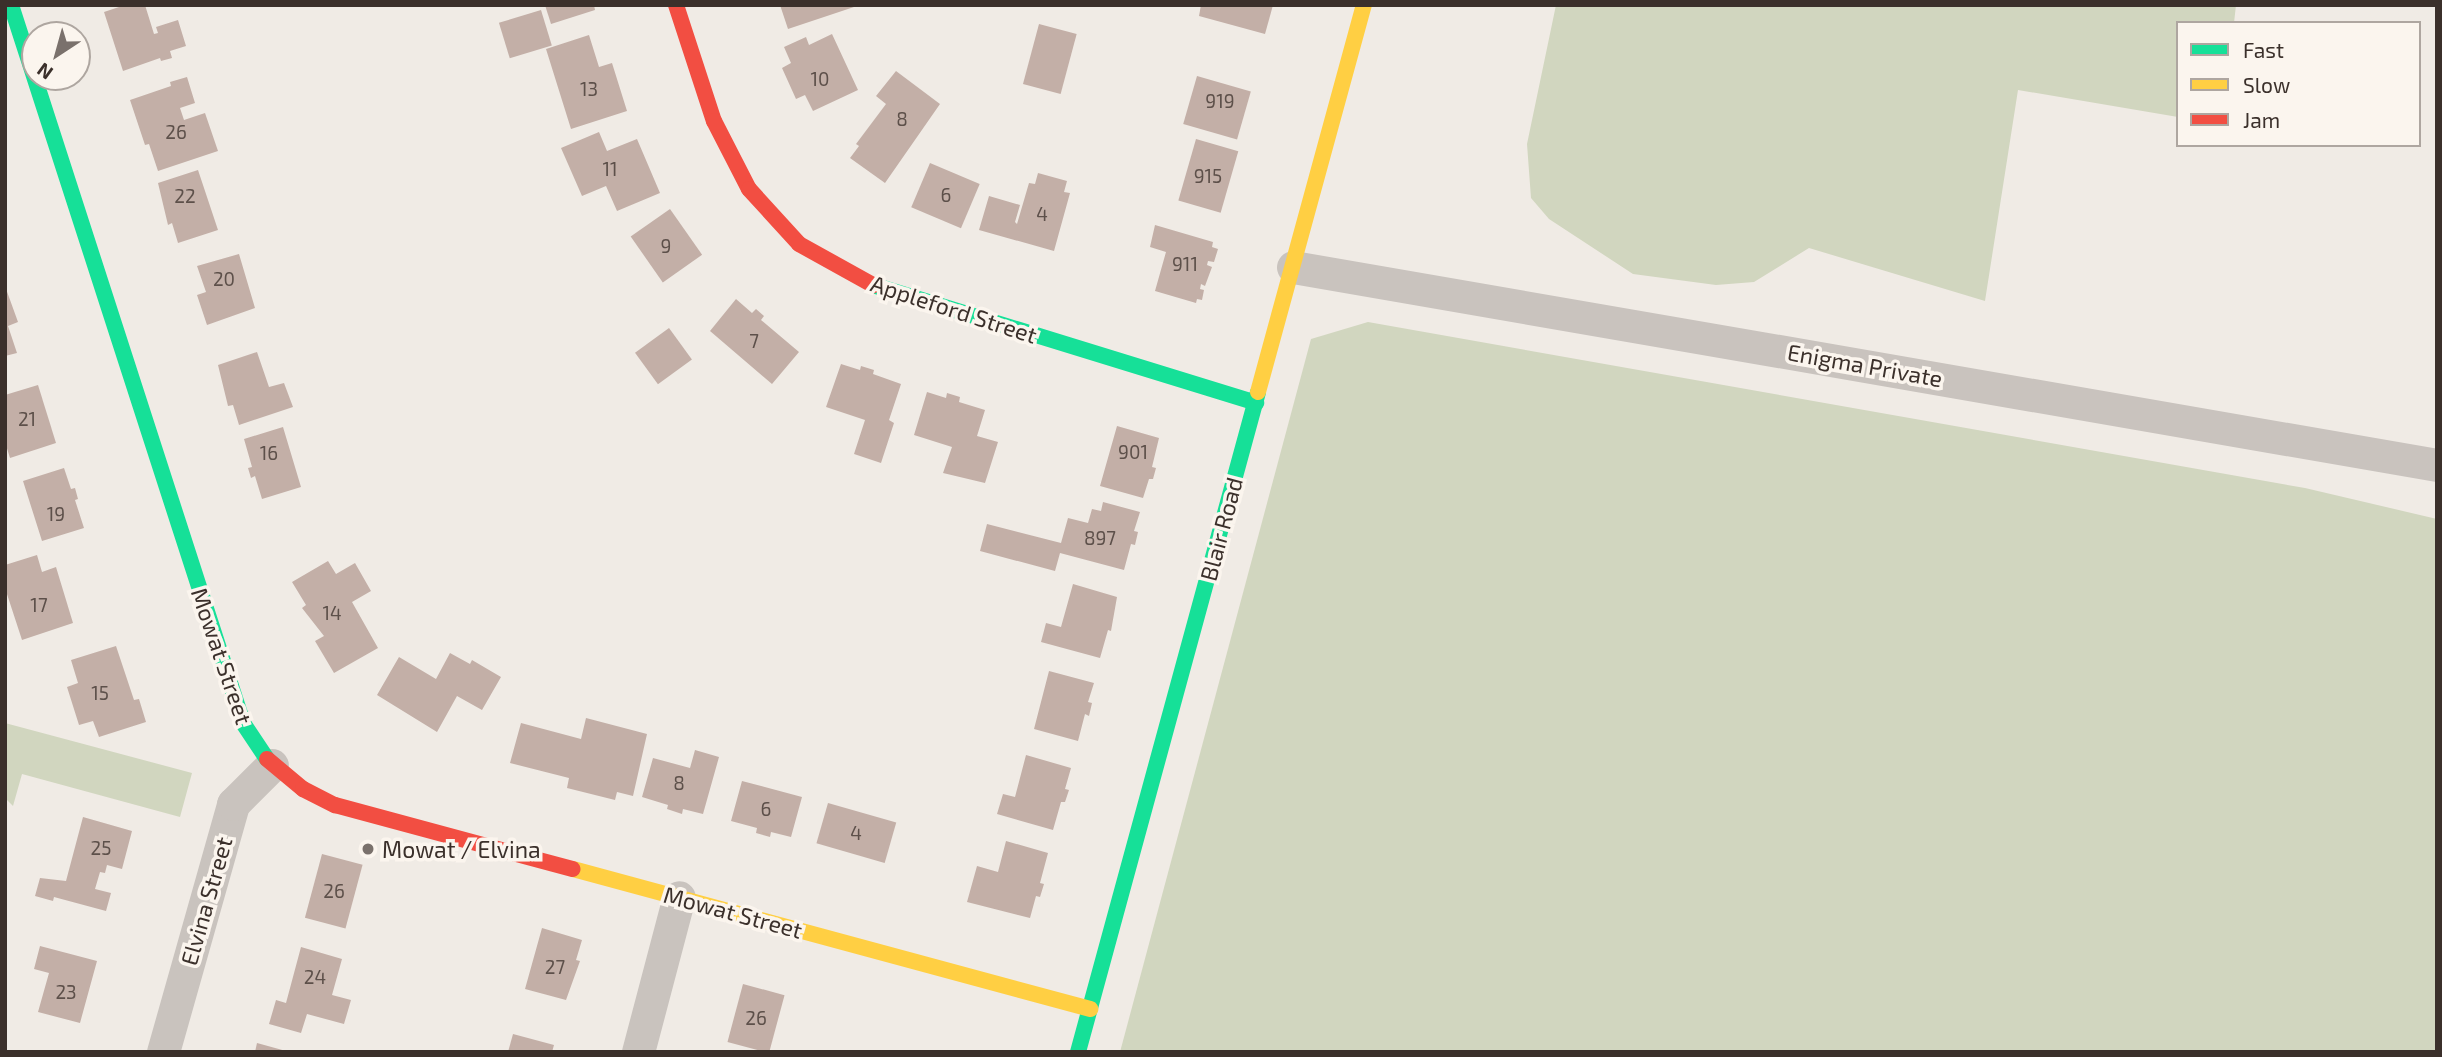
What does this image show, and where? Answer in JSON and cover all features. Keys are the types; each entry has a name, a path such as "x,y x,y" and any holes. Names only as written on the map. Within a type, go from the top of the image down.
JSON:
{"street":[{"name":"Mowat Street","path":"11,5 243,723 253,742 272,765 303,789 335,805 1090,1009"},
{"name":"Appleford Street","path":"676,5 714,121 749,189 799,244 867,283 1256,403"},
{"name":"Blair Road","path":"1078,1052 1364,5"},
{"name":"Enigma Private","path":"1293,267 2437,465"},
{"name":"Elvina Street","path":"163,1052 233,804 272,765"},
{"path":"638,1052 679,897"}],"green space":[{"path":"1556,5 2236,5 2234,21 2176,21 2176,117 2018,90 1985,301 1809,248 1754,282 1716,285 1633,274 1549,219 1531,198 1527,144"},
{"path":"1368,322 2305,488 2437,519 2437,1052 1120,1052 1311,339"},
{"path":"5,723 192,773 180,817 22,774 13,806 5,798"}],"building":[{"path":"125,5 145,5 154,34 158,33 156,27 178,20 186,46 170,51 172,58 161,61 160,58 123,71 104,12"},
{"path":"545,5 594,5 595,10 551,24"},
{"path":"780,5 857,5 857,6 788,29"},
{"path":"1201,5 1273,5 1265,34 1199,16"},
{"path":"541,10 552,45 510,58 499,23"},
{"path":"1039,24 1077,34 1061,94 1023,84"},
{"path":"832,34 858,90 813,111 805,95 796,99 782,68 791,63 784,47 806,37 809,45"},
{"path":"589,35 599,67 612,63 627,111 571,129 546,49"},
{"path":"896,71 940,104 885,183 850,158 859,146 856,144 886,104 876,96"},
{"path":"1197,76 1251,91 1237,139 1183,124"},
{"path":"187,77 195,103 180,108 184,120 205,113 218,151 158,171 149,144 145,145 130,100 171,86 170,82"},
{"path":"599,132 607,151 637,139 660,193 617,211 606,186 582,196 561,148"},
{"path":"1196,139 1238,151 1221,213 1178,201"},
{"path":"930,163 980,184 961,228 911,207"},
{"path":"198,170 218,230 178,243 172,223 168,225 158,183"},
{"path":"1038,173 1067,181 1064,192 1070,193 1054,251 979,230 989,196 1020,205 1015,222 1017,224 1029,183 1035,184"},
{"path":"670,209 702,255 663,282 631,237"},
{"path":"1155,225 1213,242 1212,247 1218,249 1214,262 1208,261 1207,265 1212,267 1205,286 1201,284 1200,289 1204,290 1202,300 1197,299 1196,303 1155,291 1166,252 1150,247"},
{"path":"239,254 255,308 207,325 197,295 206,292 197,266"},
{"path":"5,286 18,322 8,326 17,353 5,356"},
{"path":"736,299 752,313 756,309 764,316 761,320 799,352 772,384 710,331"},
{"path":"669,328 692,360 658,384 635,353"},
{"path":"257,352 269,387 284,383 293,407 239,425 233,405 228,406 218,365"},
{"path":"841,364 860,370 861,366 874,370 873,374 901,384 889,420 894,423 881,463 854,454 865,420 826,407"},
{"path":"38,385 56,443 10,458 5,442 5,395"},
{"path":"927,392 946,398 947,393 960,397 959,402 985,410 977,436 998,442 985,483 943,473 952,447 914,435"},
{"path":"1117,426 1159,438 1152,467 1156,468 1143,498 1100,486"},
{"path":"283,427 301,487 262,499 255,476 251,478 248,468 252,467 244,439"},
{"path":"64,468 71,489 75,488 78,499 75,500 84,528 42,541 23,481"},
{"path":"1103,502 1140,512 1134,531 1138,532 1135,545 1131,544 1124,570 1060,553 1055,571 980,551 987,524 1061,543 1068,518 1088,523 1092,509 1101,511"},
{"path":"37,555 42,572 56,567 73,623 22,640 5,588 5,565"},
{"path":"328,561 336,574 355,563 371,591 352,602 378,648 334,673 315,641 324,636 302,608 306,605 292,582"},
{"path":"1073,584 1117,597 1111,631 1108,630 1100,658 1041,642 1046,623 1061,627"},
{"path":"116,646 134,700 139,699 146,722 99,737 93,721 79,725 67,687 78,683 71,660"},
{"path":"450,653 470,664 472,660 501,677 482,710 457,696 437,732 377,695 399,657 436,679"},
{"path":"1049,671 1094,683 1088,702 1092,703 1089,716 1085,714 1078,741 1034,729"},
{"path":"586,718 647,734 633,796 617,792 615,800 567,788 569,778 510,763 521,723 581,739"},
{"path":"695,750 719,757 703,814 683,809 682,814 667,809 668,805 642,797 653,758 690,768"},
{"path":"1026,755 1071,768 1065,789 1069,790 1065,802 1061,802 1053,830 997,814 1003,794 1015,797"},
{"path":"742,781 802,797 791,837 771,832 770,837 756,833 757,828 731,821"},
{"path":"828,803 896,823 885,863 816,843"},
{"path":"83,817 132,831 122,869 107,865 105,873 100,872 95,889 111,893 106,911 54,897 53,901 35,896 40,878 66,881"},
{"path":"1006,841 1048,853 1040,883 1044,884 1040,897 1036,896 1030,918 967,902 977,866 998,872"},
{"path":"322,854 363,865 345,929 305,918"},
{"path":"542,928 582,940 576,960 580,961 566,1000 525,989"},
{"path":"40,946 97,961 80,1023 38,1012 49,973 34,969"},
{"path":"301,947 342,959 332,995 351,1000 344,1024 307,1014 301,1033 269,1024 276,1000 286,1003"},
{"path":"743,984 785,995 769,1052 727,1042"},
{"path":"513,1034 554,1045 552,1052 508,1052"},
{"path":"257,1043 286,1051 286,1052 255,1052"}],"traffic: fast":[{"path":"11,5 243,723 267,759"},
{"path":"873,285 1256,403"},
{"path":"1078,1052 1258,392"}],"traffic: slow":[{"path":"1258,392 1364,5"},
{"path":"573,869 1090,1009"}],"traffic: jam":[{"path":"676,5 714,121 749,189 799,244 873,285"},
{"path":"267,759 303,789 335,805 573,869"}],"place":[{"name":"Mowat / Elvina","path":"368,849"}]}
